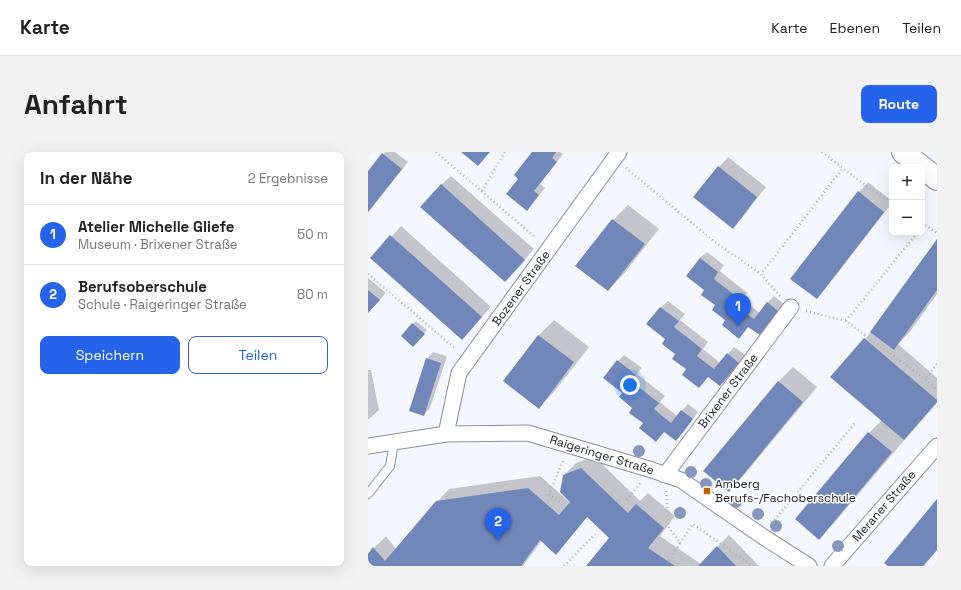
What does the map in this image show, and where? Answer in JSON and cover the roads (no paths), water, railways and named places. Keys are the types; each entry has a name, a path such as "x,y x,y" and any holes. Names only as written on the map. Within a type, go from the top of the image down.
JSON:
{"main road":[{"path":"903,152 937,179"}],"street":[{"name":"Bozener Straße","path":"446,434 459,373 617,155"},
{"name":"Brixener Straße","path":"665,475 791,308"},
{"name":"Raigeringer Straße","path":"368,446 446,434 528,433 681,480 762,536 809,566"},
{"name":"Meraner Straße","path":"832,566 937,446"}],"lane":[{"path":"368,494 390,466 394,442"}],"place":[{"name":"Atelier Michelle Gliefe","path":"738,326"},
{"name":"Amberg Berufs-/Fachoberschule","path":"707,491"},
{"name":"Berufsoberschule","path":"498,541"}]}
